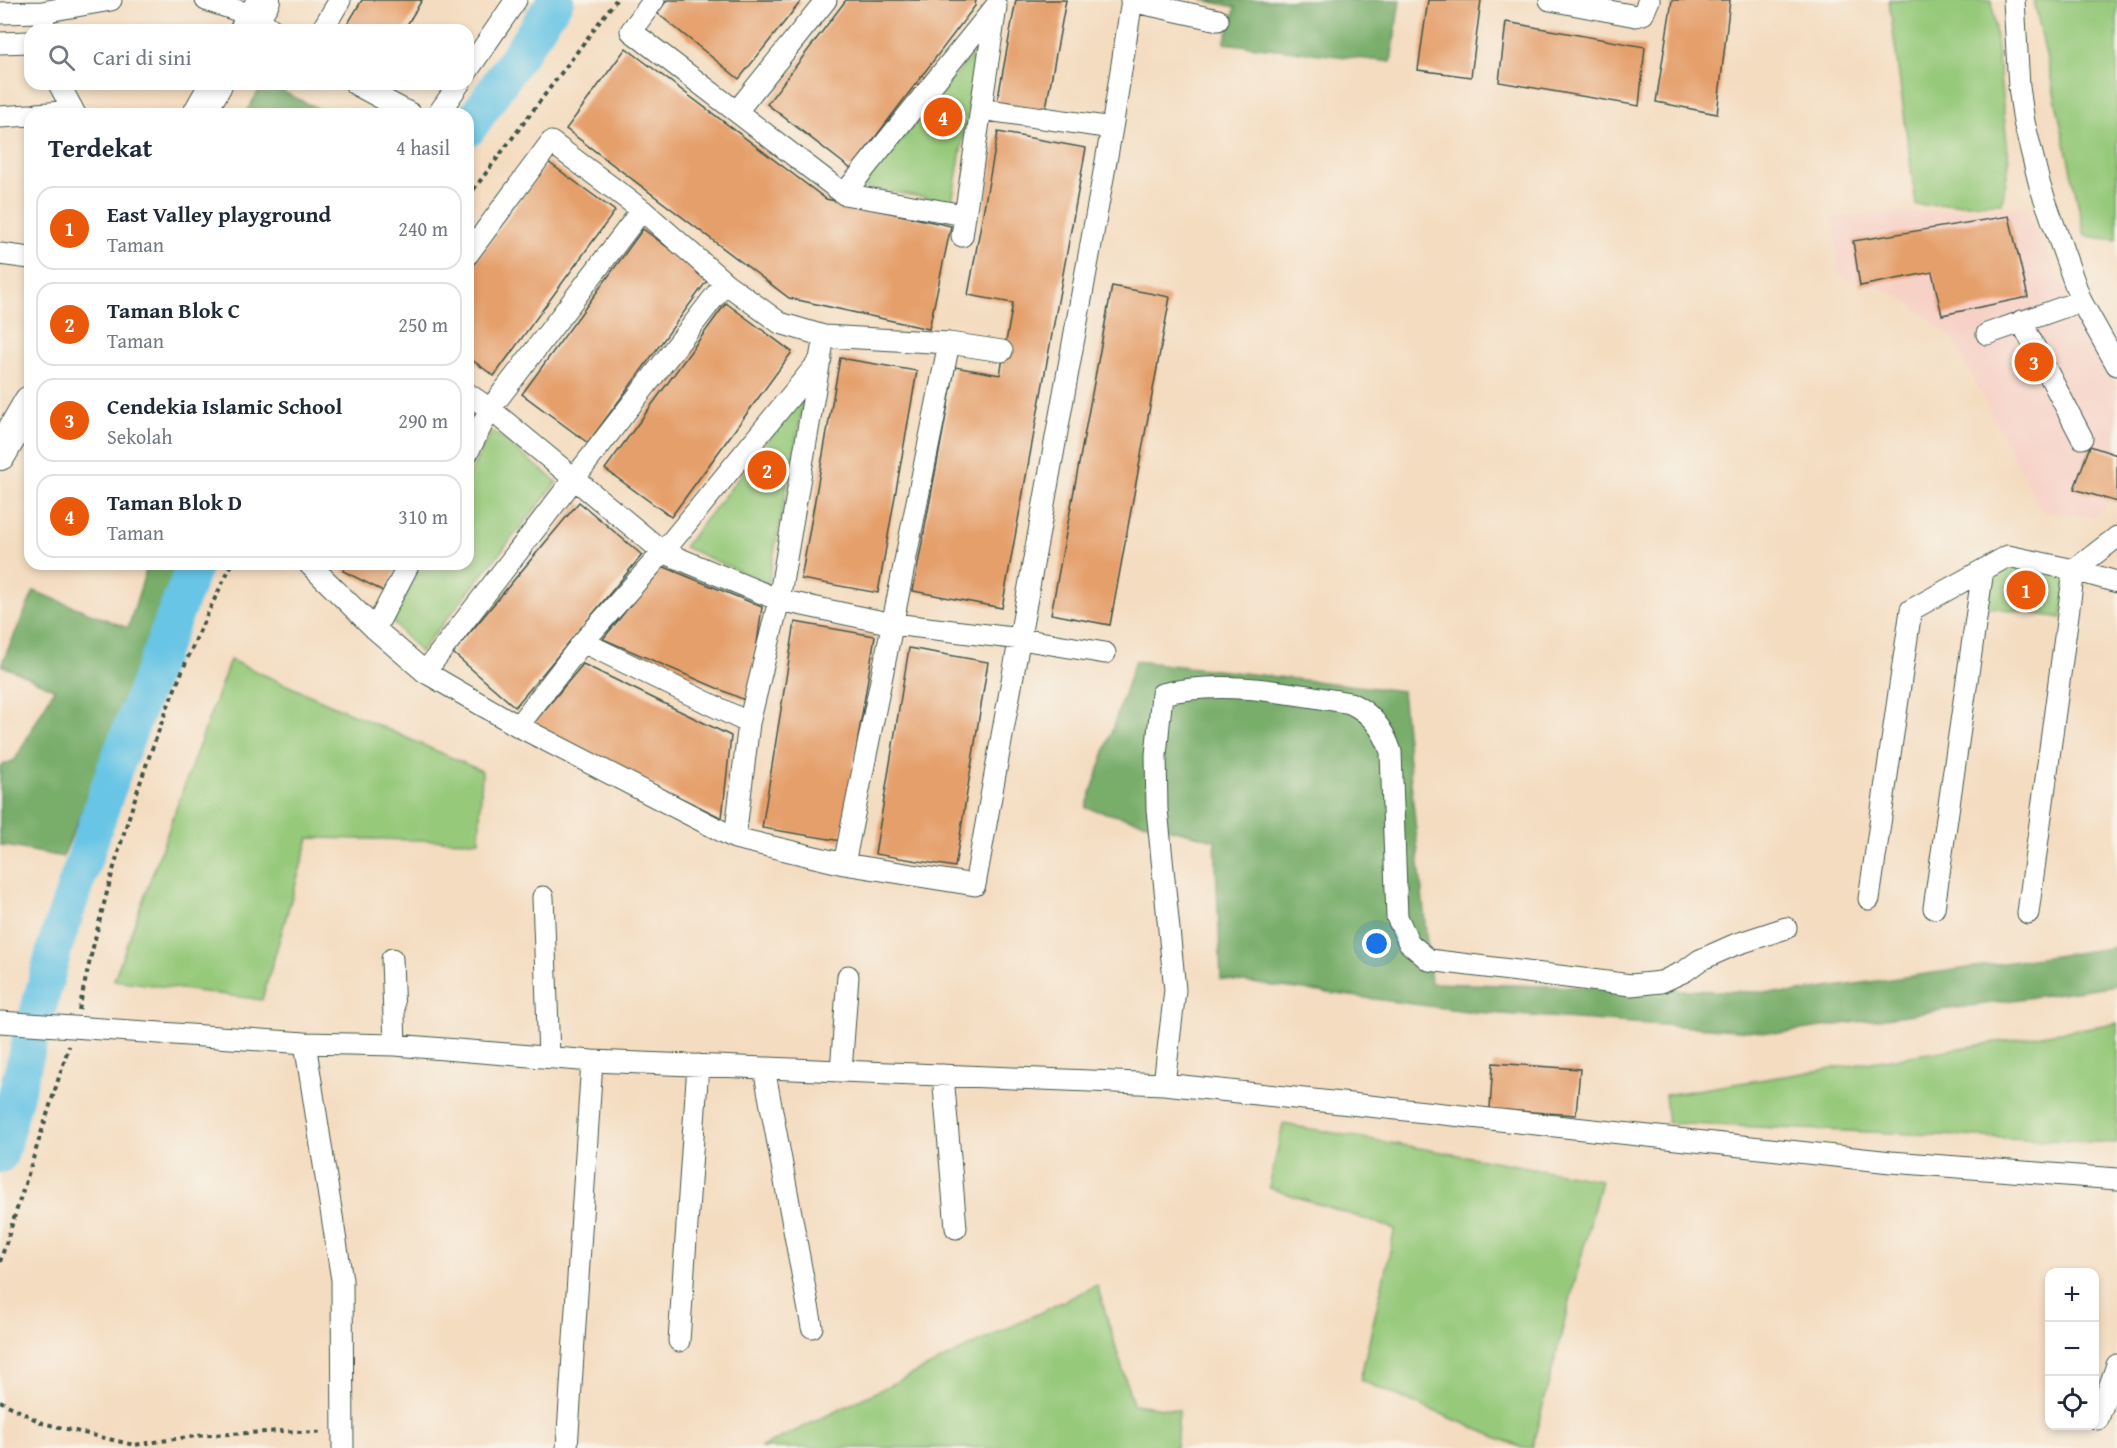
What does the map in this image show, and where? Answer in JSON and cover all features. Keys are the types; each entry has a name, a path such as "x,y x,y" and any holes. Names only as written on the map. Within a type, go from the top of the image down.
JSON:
{"highway":[{"path":"202,108 213,90"},
{"path":"2,444 24,411"}],"street":[{"path":"0,13 44,21 111,0"},
{"path":"206,0 259,19"},
{"path":"326,24 340,0"},
{"path":"474,61 516,0"},
{"path":"654,0 631,31 843,194 963,226 996,3"},
{"path":"737,111 826,0"},
{"path":"1550,0 1636,16 1644,14 1649,0"},
{"path":"2014,0 2019,87 2024,122 2040,186 2081,300 2117,365"},
{"path":"315,570 375,629 425,672 518,726 735,838 844,864 975,885 1112,128 1131,1 1218,20"},
{"path":"843,194 996,3"},
{"path":"0,43 24,42"},
{"path":"62,90 71,108"},
{"path":"366,90 400,108"},
{"path":"442,108 455,90"},
{"path":"981,109 1112,128"},
{"path":"0,117 24,115"},
{"path":"474,246 552,142 642,210 725,283 780,323 824,336 949,343 1002,351"},
{"path":"474,440 490,409 642,210"},
{"path":"0,255 24,257"},
{"path":"425,672 725,283"},
{"path":"1987,334 2081,300"},
{"path":"2021,321 2082,438"},
{"path":"735,838 749,723 778,600 822,358 824,336"},
{"path":"844,864 949,343"},
{"path":"518,726 583,642 663,552 822,358"},
{"path":"474,398 576,478 663,552 778,600 893,624 1021,639 1105,653"},
{"path":"2028,912 2074,570 2117,537"},
{"path":"1869,900 1911,610 2008,556 2117,582"},
{"path":"375,629 406,570"},
{"path":"1934,908 1983,570"},
{"path":"583,642 749,723"},
{"path":"1164,1084 1175,990 1157,809 1156,755 1162,694 1187,688 1234,688 1350,703 1364,709 1386,737 1391,752 1397,917 1409,943 1429,960 1631,985 1661,982 1708,956 1786,928"},
{"path":"543,897 549,1056"},
{"path":"392,959 395,1045"},
{"path":"841,1071 848,976"},
{"path":"9,1022 305,1043 395,1045 592,1061 1164,1084 1891,1162 2117,1179"},
{"path":"305,1043 342,1280 344,1441"},
{"path":"567,1448 592,1061"},
{"path":"679,1341 698,1065"},
{"path":"764,1068 812,1327"},
{"path":"943,1075 956,1228"},
{"path":"2099,1416 2117,1365"}],"path":[{"path":"474,189 616,0"},
{"path":"0,1262 65,1026 92,948 149,753 216,595 229,570"},
{"path":"0,1401 42,1423 134,1445 196,1436 281,1431 344,1441"}],"shaded area":[{"path":"2022,206 2117,388 2117,494 2094,518 2041,511 1952,337 1900,296 1839,275 1834,217"}],"green space":[{"path":"1202,0 1400,0 1391,62 1224,43 1236,7"},
{"path":"1889,0 1992,0 2009,163 2002,203 1916,205"},
{"path":"2034,0 2117,0 2117,240 2085,236"},
{"path":"979,47 952,202 861,187"},
{"path":"259,90 279,90 317,108 249,108"},
{"path":"805,394 768,584 684,547"},
{"path":"492,431 557,482 420,652 392,621 419,570 474,570 474,465"},
{"path":"2009,563 2068,574 2062,618 1983,606 1989,575"},
{"path":"146,570 182,570 63,857 0,845 0,766 15,760 54,689 1,665 34,591 128,628"},
{"path":"230,660 482,771 479,841 309,838 262,1000 114,980"},
{"path":"1135,661 1402,691 1431,983 1792,993 2117,947 2117,985 1780,1033 1474,1012 1221,979 1215,840 1086,808"},
{"path":"2117,1023 2117,1143 1668,1123 1665,1095"},
{"path":"1283,1124 1601,1180 1532,1448 1522,1448 1360,1380 1395,1229 1269,1188"},
{"path":"1097,1285 1133,1404 1179,1410 1176,1448 760,1448"}],"building":[{"path":"362,0 422,0 408,24 348,24"},
{"path":"667,0 802,0 739,79 657,13"},
{"path":"846,0 976,0 975,6 851,169 767,104"},
{"path":"1016,0 1066,0 1045,113 997,103"},
{"path":"1428,0 1481,0 1471,77 1418,70"},
{"path":"1672,0 1730,0 1717,114 1656,102"},
{"path":"1506,22 1645,47 1639,106 1499,82"},
{"path":"626,48 826,199 951,226 929,329 789,298 566,129"},
{"path":"998,132 1086,148 1002,608 913,591 955,367 1000,375 1013,303 968,295"},
{"path":"548,162 615,211 494,376 474,361 474,264"},
{"path":"2009,216 2028,297 1942,315 1932,272 1860,286 1853,241"},
{"path":"643,229 709,278 588,443 522,394"},
{"path":"1112,286 1170,297 1110,625 1051,614"},
{"path":"726,303 792,352 671,517 605,469"},
{"path":"840,358 917,371 878,593 801,579"},
{"path":"2090,446 2117,455 2117,502 2074,489"},
{"path":"579,502 642,555 515,707 453,653"},
{"path":"662,566 762,607 749,702 603,639"},
{"path":"343,570 396,570 385,592"},
{"path":"795,622 875,636 841,841 762,828"},
{"path":"909,648 988,662 955,867 875,854"},
{"path":"583,664 731,736 722,818 532,725"},
{"path":"1493,1063 1580,1069 1576,1115 1490,1109"}],"waterway":[{"path":"474,120 556,0"},
{"path":"0,1155 55,946 114,771 193,570"}],"place":[{"name":"Taman Blok D","path":"943,117"},
{"name":"Cendekia Islamic School","path":"2034,362"},
{"name":"Taman Blok C","path":"767,470"},
{"name":"East Valley playground","path":"2026,590"}]}
